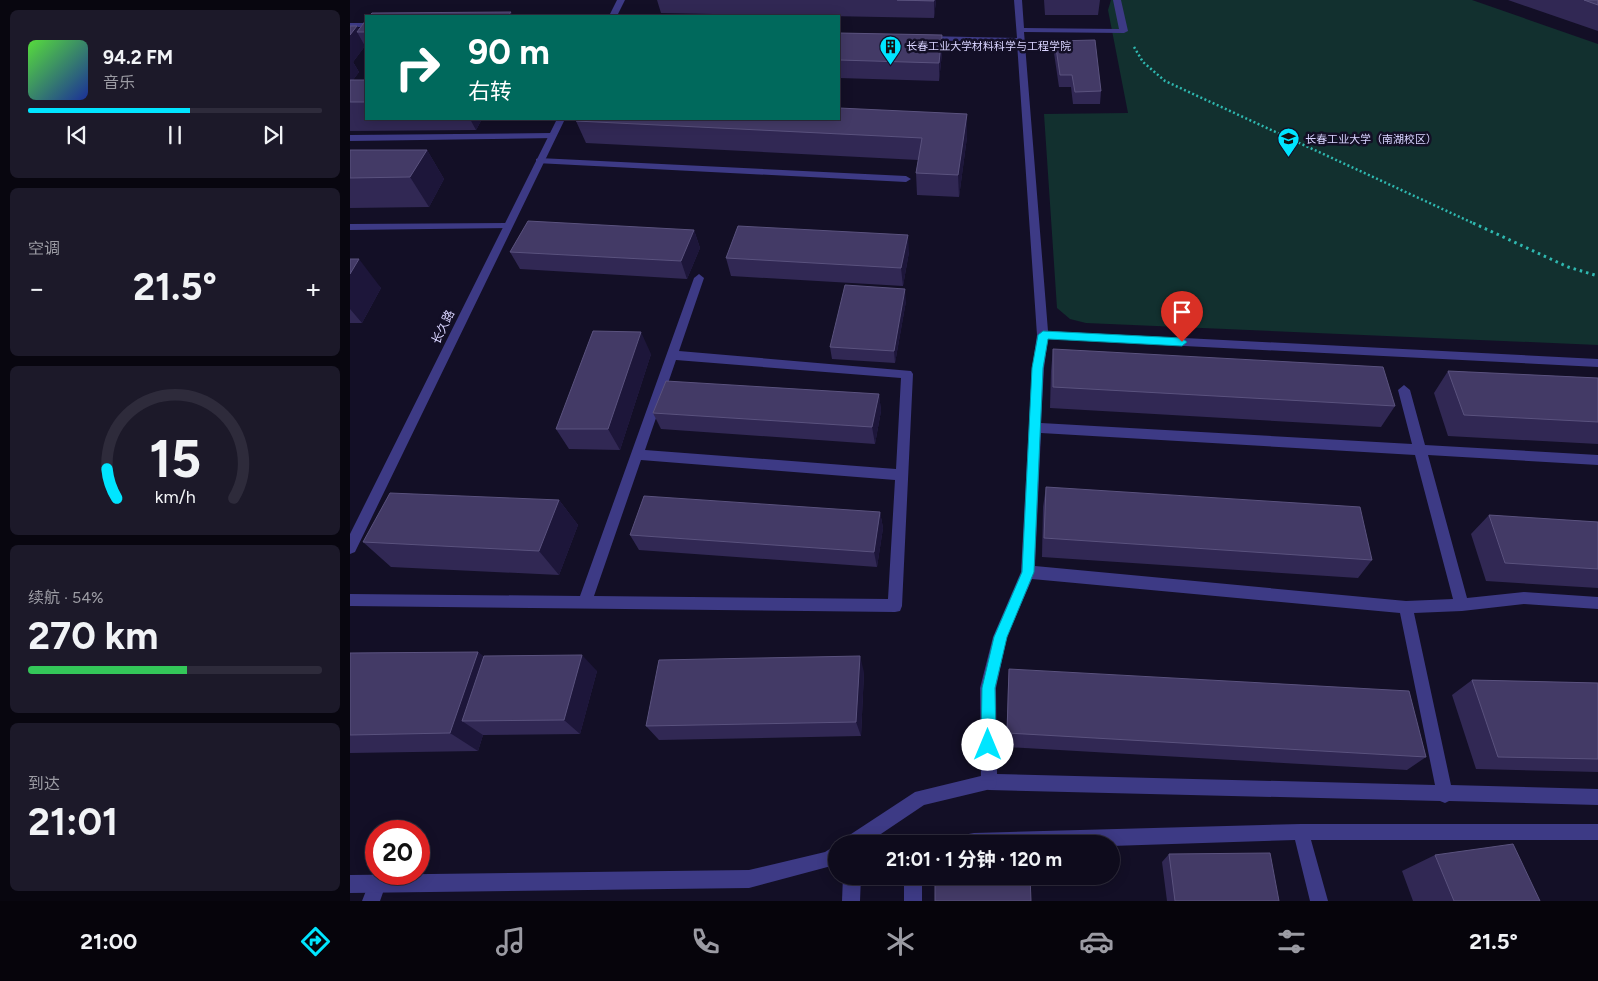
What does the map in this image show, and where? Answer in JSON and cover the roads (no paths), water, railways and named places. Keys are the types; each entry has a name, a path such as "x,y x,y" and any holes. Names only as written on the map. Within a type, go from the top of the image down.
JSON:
{"street":[{"path":"614,15 621,0"},
{"path":"989,782 988,688 1000,637 1028,572 1038,368 1043,335 1018,0"},
{"path":"1020,30 1124,31 1117,0"},
{"path":"350,25 365,25"},
{"path":"915,38 1021,41"},
{"name":"长久路","path":"350,548 354,530 560,120"},
{"path":"350,138 552,136"},
{"path":"539,161 906,179"},
{"path":"350,227 507,226"},
{"path":"585,603 699,278"},
{"path":"1043,335 1598,363"},
{"path":"350,600 895,606 907,374 672,355"},
{"path":"1404,390 1462,605"},
{"path":"1035,428 1598,460"},
{"path":"637,455 902,475"},
{"path":"1028,572 1406,607 1462,605 1524,598 1598,603"},
{"path":"1406,607 1445,794"},
{"path":"865,835 921,798 989,782 1598,797"},
{"path":"1301,832 1319,901"},
{"path":"1120,837 1301,832 1598,832"},
{"path":"430,883 748,879 828,858"},
{"path":"350,884 365,884"},
{"path":"370,901 377,885"},
{"path":"851,901 852,885"},
{"path":"913,885 913,901"}],"place":[{"name":"长春工业大学材料科学与工程学院","path":"890,65"},
{"name":"长春工业大学（南湖校区）","path":"1289,158"}]}
